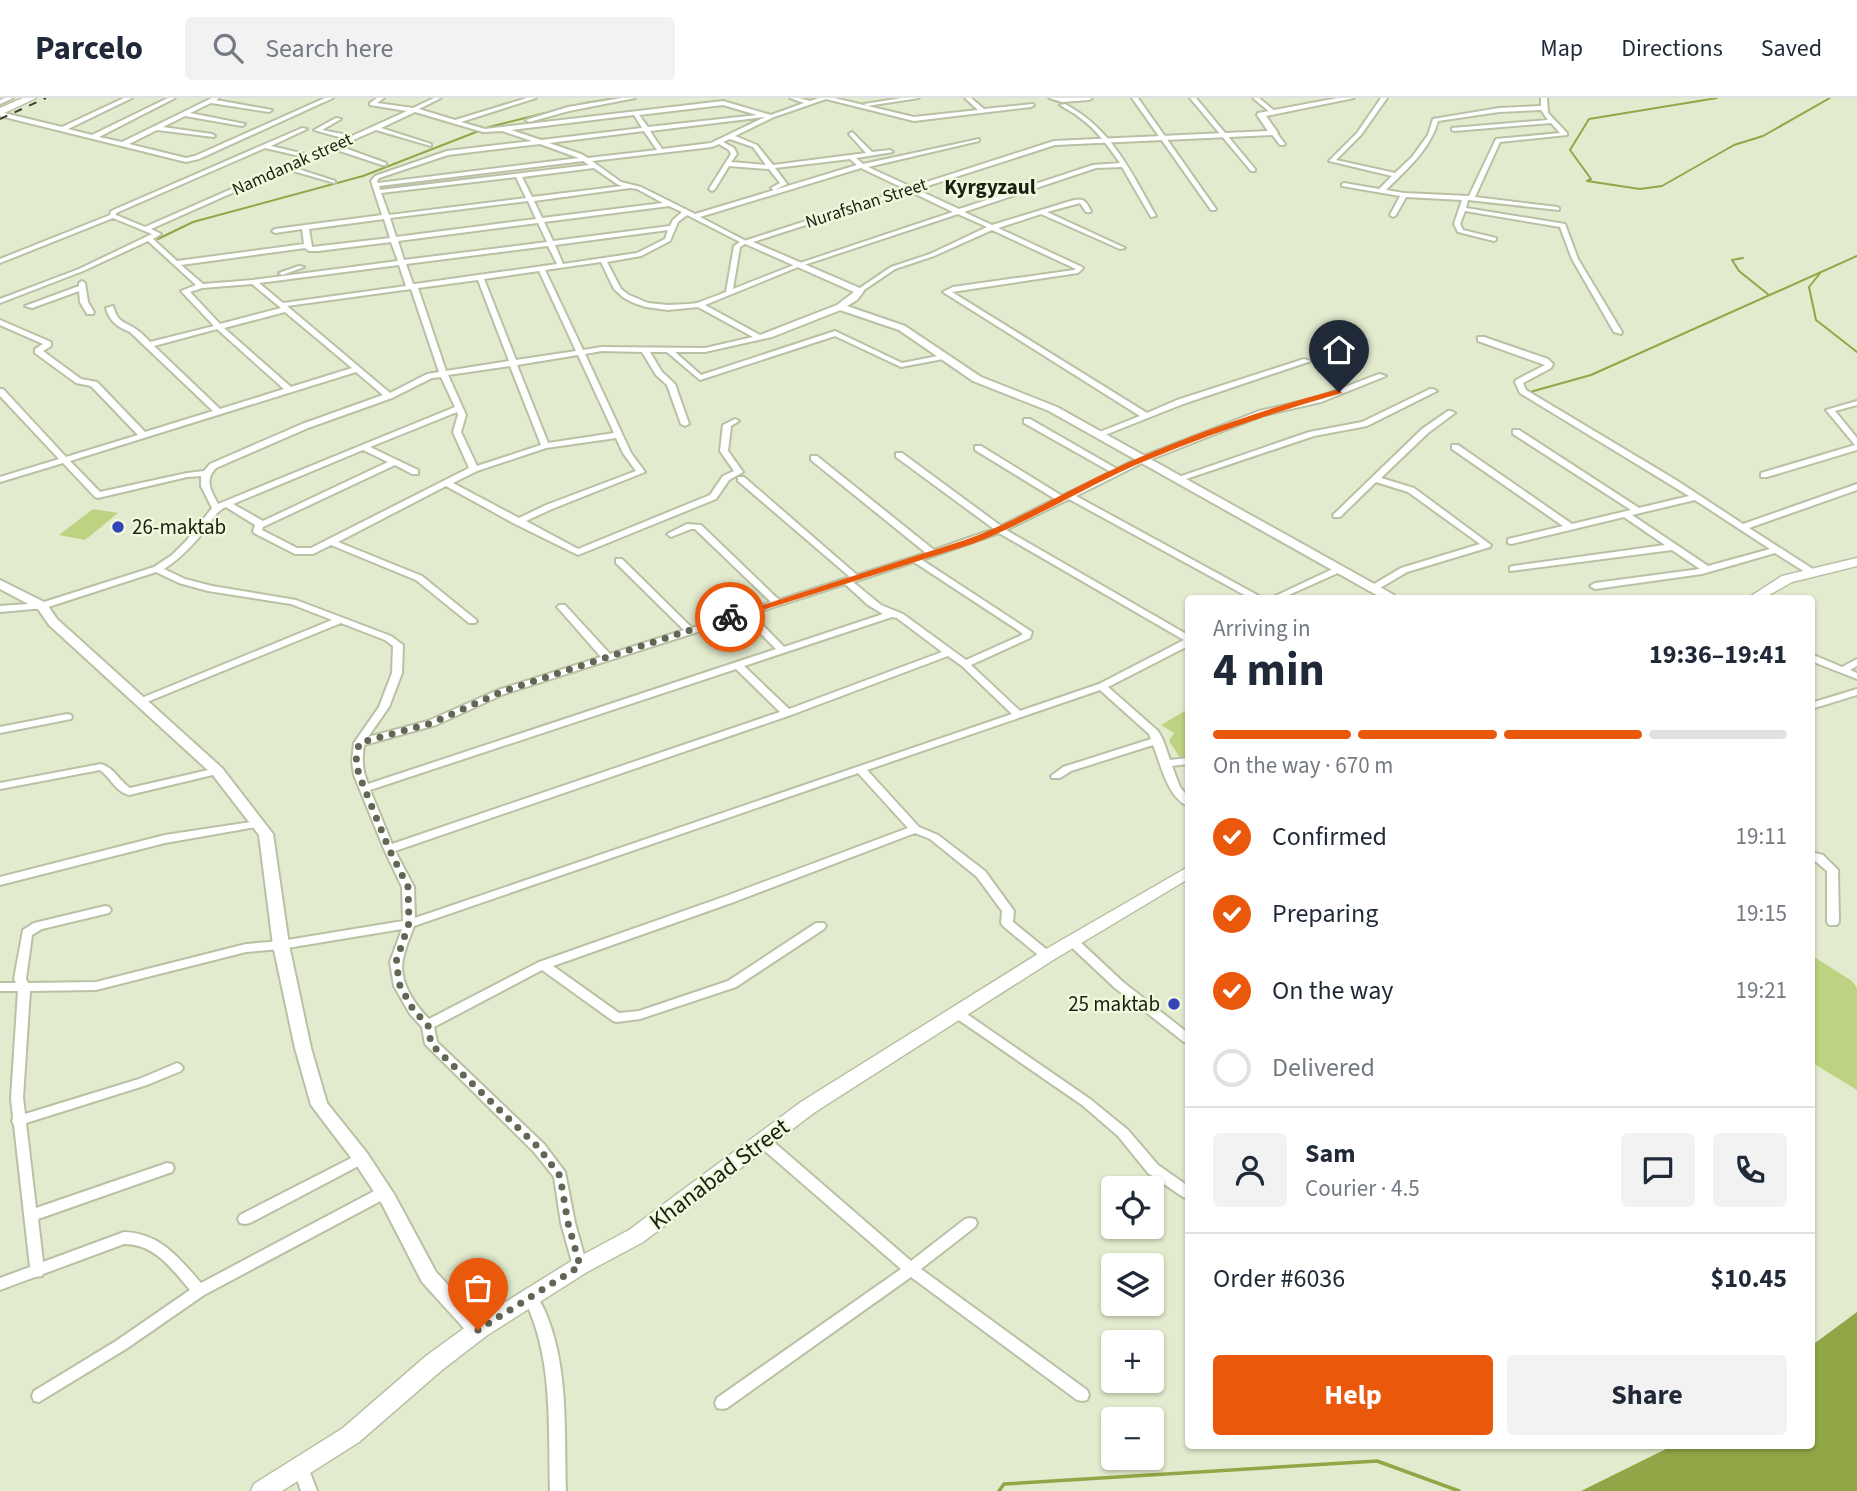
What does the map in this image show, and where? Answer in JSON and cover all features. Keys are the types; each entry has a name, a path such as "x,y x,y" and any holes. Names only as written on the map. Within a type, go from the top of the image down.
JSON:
{"main road":[{"path":"0,109 20,98"},
{"path":"0,109 31,98"},
{"path":"1760,595 1781,582 1857,562"},
{"name":"Khanabad Street","path":"262,1491 374,1417 434,1363 478,1330 580,1266 636,1236 853,1077 1185,874"}],"street":[{"path":"10,98 0,109 63,129 186,160 224,147 331,98"},
{"path":"63,129 129,98"},
{"path":"93,137 172,98"},
{"path":"381,98 372,104 416,110 480,129 500,129 723,103"},
{"name":"Namdanak street","path":"145,229 438,98"},
{"path":"457,121 533,98"},
{"path":"500,129 578,107 632,98"},
{"path":"714,98 770,116"},
{"path":"793,98 810,103"},
{"path":"377,189 721,143 770,116 826,98 914,119 1031,105"},
{"path":"857,105 913,98"},
{"path":"968,98 983,111"},
{"path":"1052,98 1089,98"},
{"path":"1135,98 1213,209"},
{"path":"1193,98 1253,170"},
{"path":"1256,98 1274,113"},
{"path":"1282,144 1261,115 1350,98"},
{"path":"1384,98 1359,134 1332,162 1396,175"},
{"path":"1494,239 1460,231 1457,224 1461,209 1471,196 1497,141 1565,134 1545,113 1544,98"},
{"path":"124,144 213,100 269,110"},
{"path":"1063,105 1081,114 1108,141 1153,216"},
{"path":"578,107 583,119"},
{"path":"1381,191 1414,158 1431,135 1435,120 1499,110 1544,108"},
{"path":"635,113 661,152"},
{"path":"185,114 242,124"},
{"path":"474,469 457,432 463,418 457,409 401,262 374,181 377,177 439,154 770,116"},
{"path":"338,119 317,130 351,138"},
{"path":"1454,129 1553,121"},
{"path":"158,128 212,136"},
{"path":"376,128 429,145"},
{"path":"500,129 590,162 619,183 670,204 796,266 859,291"},
{"path":"113,216 112,213 116,210 304,130"},
{"name":"Nurafshan Street","path":"745,242 1050,144 1274,133"},
{"path":"852,134 871,155"},
{"path":"731,137 755,146 784,184 768,190"},
{"path":"695,216 862,166 977,140"},
{"path":"712,189 734,154 721,143"},
{"path":"265,146 309,157"},
{"path":"332,146 384,164"},
{"path":"224,147 249,153"},
{"path":"727,164 772,167 890,152"},
{"path":"852,158 862,166 909,189 1080,269 953,289 947,293 1145,415"},
{"path":"377,189 519,176 590,162"},
{"path":"603,260 615,287 635,302 685,308 796,266 1095,166 1122,164"},
{"path":"285,167 333,182"},
{"path":"519,176 561,266"},
{"path":"1344,185 1404,195 1471,196 1557,209"},
{"path":"275,231 631,186"},
{"path":"1393,215 1404,195"},
{"path":"216,508 203,481 205,473 213,466 293,431 389,396 443,372 608,349 705,350 759,337 841,307 893,268 932,255 993,228 1079,201 1088,211"},
{"path":"305,227 309,249 317,249 670,204"},
{"path":"1461,209 1563,225 1575,259 1618,332"},
{"path":"149,345 284,307 648,252 668,240 675,221 686,212"},
{"path":"1042,212 1122,248"},
{"path":"0,261 113,216 158,233 150,240 81,270 0,301"},
{"path":"289,390 219,327 185,291 201,286 672,228"},
{"path":"150,240 178,262 201,286"},
{"path":"729,293 737,246 745,242"},
{"path":"178,262 308,246"},
{"path":"257,281 283,269 301,267"},
{"path":"520,522 641,472 627,453 541,269"},
{"path":"81,270 84,302 90,312"},
{"path":"480,277 545,446"},
{"path":"257,281 389,396"},
{"path":"29,306 83,287"},
{"path":"699,304 759,337"},
{"path":"841,307 902,328 976,379 1053,409 1140,460 1241,513 1381,595"},
{"path":"110,308 113,317 124,328 133,330 219,412"},
{"path":"0,322 48,344 37,351 79,381 94,384 143,435"},
{"path":"670,351 700,378 835,333 901,365 943,357"},
{"path":"1481,339 1545,361 1548,366 1519,382 1523,391 1697,497 1813,573"},
{"path":"645,351 659,373 671,384 685,424"},
{"path":"1100,435 1145,415 1307,361"},
{"path":"0,480 358,369"},
{"path":"359,743 432,723 501,692 933,554 1000,530 1140,460 1262,413 1318,400 1382,376"},
{"path":"0,391 98,495 205,473"},
{"path":"1177,479 1312,434 1364,424 1433,391"},
{"path":"1764,475 1857,445 1830,410 1857,403"},
{"path":"0,609 42,606 157,569 171,561 198,534 216,508 229,505 457,409"},
{"path":"1336,515 1425,431 1451,413"},
{"path":"446,483 578,552 713,497 726,478 739,472 724,451 727,425 735,421"},
{"path":"1027,421 1117,472"},
{"path":"1516,432 1639,511"},
{"path":"260,524 257,531 295,551 313,551 474,469 545,446 619,435"},
{"path":"978,447 1066,498 1250,595"},
{"path":"1455,447 1569,526"},
{"path":"365,448 415,472"},
{"path":"899,455 1000,530 1185,638"},
{"path":"814,458 933,554"},
{"path":"229,505 260,524 270,522 395,462"},
{"path":"741,479 851,580 876,607 889,615"},
{"path":"1372,589 1404,570 1487,545 1411,489 1375,479"},
{"path":"1743,527 1857,487"},
{"path":"1511,541 1697,497"},
{"path":"1625,514 1705,568"},
{"path":"671,534 690,526 698,527 777,603"},
{"path":"331,542 419,578 472,621"},
{"path":"1513,569 1672,547"},
{"path":"1594,586 1675,576 1778,549"},
{"path":"916,559 1027,632 1027,636 965,664"},
{"path":"618,561 689,630"},
{"path":"157,569 196,585 285,600 391,639 399,650 397,673 384,707 359,743 356,761 389,849 408,887 409,923 396,962 400,986 414,1011 428,1025 431,1044 539,1148 560,1176 568,1223 580,1266"},
{"path":"1283,595 1337,570"},
{"path":"0,584 42,606 53,622 218,771 266,834 281,945 303,1048 319,1105 361,1158 429,1277 478,1330"},
{"path":"562,607 607,657"},
{"path":"745,612 782,650"},
{"path":"365,788 889,615 900,616 965,664 1019,715"},
{"path":"142,701 332,626 341,620"},
{"path":"0,987 96,986 246,948 281,945 409,923 861,770 1102,685 1185,642"},
{"path":"389,849 787,713 948,653"},
{"path":"1815,658 1857,676"},
{"path":"1844,669 1857,662"},
{"path":"737,664 787,713"},
{"path":"1102,685 1148,726 1158,740 1175,788 1185,800"},
{"path":"1815,705 1857,692"},
{"path":"0,730 67,717"},
{"path":"1056,776 1067,769 1158,740"},
{"path":"1165,764 1185,761"},
{"path":"0,786 101,767 108,770 122,789 129,792 218,771"},
{"path":"861,770 915,829 934,837 981,874 1008,911 1007,923 1047,956"},
{"path":"0,881 165,839 258,824"},
{"path":"428,1025 542,965 730,900 915,829"},
{"path":"1815,857 1832,870 1833,922"},
{"path":"37,1272 18,1121 24,987 20,979 30,929 105,910"},
{"path":"542,965 617,1018 640,1015 732,984 820,926"},
{"path":"1072,941 1119,985 1185,1037"},
{"path":"957,1013 1086,1102 1122,1133 1153,1169 1185,1191"},
{"path":"18,1121 143,1082 177,1068"},
{"path":"763,1141 912,1270 1082,1395"},
{"path":"245,1219 361,1158"},
{"path":"30,1216 167,1168"},
{"path":"39,1396 121,1345 199,1291 383,1193"},
{"path":"722,1403 912,1270 970,1223"},
{"path":"0,1284 124,1238 135,1237 157,1246 199,1291"},
{"path":"530,1296 541,1312 552,1366 558,1491"},
{"path":"300,1467 309,1491"}],"shaded area":[{"path":"93,509 118,513 85,540 59,535"},
{"path":"1185,711 1185,757 1180,758 1169,741 1174,733 1161,725"},
{"path":"1815,958 1852,981 1857,988 1857,1090 1815,1064"},
{"path":"1857,1312 1857,1491 1581,1491 1666,1449 1815,1449 1815,1343"}],"waterway":[{"path":"158,239 193,222 363,176 489,127 585,103 617,98"},
{"path":"1717,98 1589,119 1570,150 1591,179 1587,181 1640,189 1662,186 1734,145 1763,136 1830,98"},
{"path":"1821,272 1857,256"},
{"path":"1743,258 1732,260 1739,271 1769,295"},
{"path":"1530,392 1591,375 1821,272"},
{"path":"1821,272 1809,287 1816,320 1857,352"},
{"path":"999,1491 1004,1484 1377,1461 1459,1491"}],"railway":[{"path":"0,119 46,98"}],"way so far":[{"path":"478,1330 580,1266 568,1223 560,1176 539,1148 431,1044 428,1025 414,1011 400,986 396,962 405,942 409,923 408,887 389,849 359,775 356,761 359,743 432,723 501,692 730,617"}],"place":[{"name":"26-maktab","path":"118,527"},
{"name":"25 maktab","path":"1174,1004"}],"district":[{"name":"Kyrgyzaul","path":"990,187"}],"route":[{"path":"730,617 968,542 1000,530 1140,460 1262,413 1318,400 1339,392"}]}
